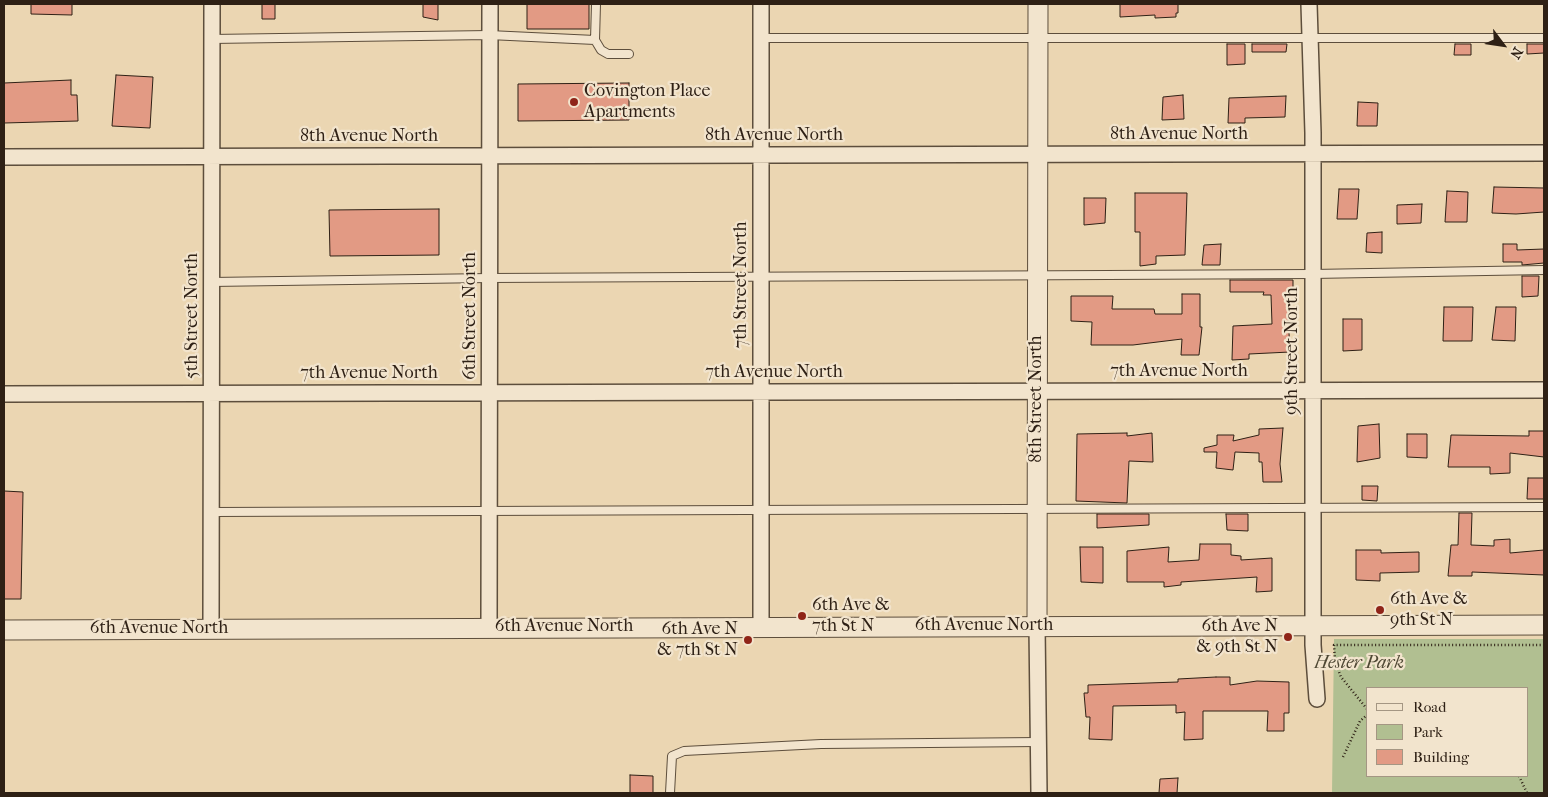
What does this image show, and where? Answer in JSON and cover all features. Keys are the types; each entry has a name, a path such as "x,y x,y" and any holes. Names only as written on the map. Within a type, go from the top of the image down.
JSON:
{"street":[{"name":"5th Street North","path":"212,4 212,628"},
{"name":"6th Street North","path":"489,628 490,4"},
{"name":"7th Street North","path":"761,4 761,627"},
{"name":"8th Street North","path":"1038,4 1037,626 1039,793"},
{"name":"9th Street North","path":"1309,4 1312,153 1311,390 1313,625 1317,699"},
{"name":"8th Avenue North","path":"4,157 1544,153"},
{"name":"7th Avenue North","path":"4,394 1544,390"},
{"name":"6th Avenue North","path":"4,630 1544,625"}],"lane":[{"path":"596,4 595,40 601,50 608,54 629,54"},
{"path":"211,39 489,36 595,40"},
{"path":"761,38 1544,38"},
{"path":"212,282 1037,274 1312,274 1544,270"},
{"path":"212,512 1544,507"},
{"path":"670,793 672,756 684,751 820,744 1039,742"}],"path":[{"path":"1366,707 1341,677 1335,660 1334,645 1544,645"},
{"path":"1343,757 1360,721 1366,716"},
{"path":"1520,777 1528,793"}],"green space":[{"name":"Hester Park","path":"1334,639 1544,639 1544,793 1332,793"}],"building":[{"path":"31,4 72,4 72,15 31,14"},
{"path":"262,4 275,4 275,19 262,19"},
{"path":"423,4 438,4 438,20 423,17"},
{"path":"527,4 589,4 589,29 527,29"},
{"path":"1120,4 1178,4 1178,13 1176,13 1176,17 1155,18 1155,15 1120,17"},
{"path":"1227,44 1245,44 1245,64 1227,65"},
{"path":"1252,44 1287,44 1286,52 1252,52"},
{"path":"1455,44 1471,44 1471,55 1454,55"},
{"path":"1527,44 1544,44 1544,53 1527,54"},
{"path":"116,75 153,77 150,128 112,126"},
{"path":"71,80 71,95 77,95 78,121 4,123 4,83"},
{"name":"Covington Place Apartments","path":"629,83 629,120 518,121 518,84"},
{"path":"1183,95 1184,119 1162,120 1163,97"},
{"path":"1286,96 1285,117 1245,118 1245,123 1228,123 1229,98"},
{"path":"1358,102 1378,103 1377,126 1357,126"},
{"path":"1494,187 1544,188 1544,212 1492,213"},
{"path":"1339,189 1359,189 1357,219 1337,219"},
{"path":"1447,191 1468,192 1467,222 1445,222"},
{"path":"1135,193 1187,193 1185,255 1156,256 1156,264 1140,266 1140,232 1135,232"},
{"path":"1084,198 1106,198 1105,223 1084,225"},
{"path":"1422,204 1421,223 1397,224 1397,205"},
{"path":"439,209 439,255 330,256 329,210"},
{"path":"1382,232 1382,253 1366,252 1367,233"},
{"path":"1221,244 1220,265 1202,265 1204,245"},
{"path":"1503,244 1517,244 1517,250 1544,249 1544,263 1522,265 1522,262 1503,262"},
{"path":"1522,276 1539,276 1538,296 1522,297"},
{"path":"1230,280 1293,280 1293,295 1287,295 1290,352 1249,354 1249,359 1232,360 1233,326 1272,324 1271,295 1263,295 1264,292 1230,292"},
{"path":"1182,294 1200,294 1200,327 1202,327 1199,355 1181,355 1182,339 1133,345 1091,345 1092,322 1071,321 1071,296 1113,296 1112,309 1154,309 1155,314 1182,314"},
{"path":"1444,307 1473,307 1472,341 1443,341"},
{"path":"1496,307 1516,307 1515,341 1492,340"},
{"path":"1343,319 1362,319 1362,350 1343,351"},
{"path":"1379,424 1380,458 1357,462 1358,426"},
{"path":"1283,428 1280,464 1282,482 1263,482 1262,462 1259,462 1259,453 1235,452 1233,470 1216,468 1217,452 1204,452 1204,448 1217,445 1217,435 1234,435 1233,441 1259,435 1259,429"},
{"path":"1529,431 1544,431 1544,457 1510,453 1510,473 1490,474 1490,467 1448,467 1451,435 1529,436"},
{"path":"1127,433 1127,436 1152,433 1153,462 1129,461 1127,503 1076,501 1077,434"},
{"path":"1407,434 1427,434 1427,458 1407,457"},
{"path":"1528,478 1544,478 1544,499 1527,499"},
{"path":"1362,486 1378,486 1377,501 1362,500"},
{"path":"4,491 23,492 21,599 4,599"},
{"path":"1459,513 1472,513 1471,545 1494,546 1494,540 1510,539 1510,553 1544,550 1544,575 1472,572 1472,576 1448,576 1451,545 1458,545"},
{"path":"1097,514 1149,514 1149,525 1097,528"},
{"path":"1226,514 1248,514 1248,531 1227,530"},
{"path":"1200,544 1231,544 1231,555 1241,556 1241,560 1272,558 1272,591 1256,592 1257,577 1181,582 1181,585 1164,587 1164,582 1127,582 1127,551 1169,547 1168,562 1199,560"},
{"path":"1080,547 1103,547 1103,583 1081,582"},
{"path":"1356,550 1381,550 1381,553 1419,552 1419,572 1380,573 1380,581 1356,580"},
{"path":"1230,677 1230,685 1257,681 1289,682 1289,713 1284,713 1284,731 1267,731 1268,711 1203,711 1203,739 1184,740 1185,712 1176,713 1176,705 1113,706 1112,740 1089,739 1090,717 1086,717 1084,693 1088,693 1088,685 1178,682 1178,679"},
{"path":"630,775 653,776 653,793 630,793"},
{"path":"1178,778 1177,793 1159,793 1160,779"}],"place":[{"name":"Covington Place Apartments","path":"574,102"},
{"name":"6th Ave & 9th St N","path":"1380,610"},
{"name":"6th Ave & 7th St N","path":"802,616"},
{"name":"6th Ave N & 9th St N","path":"1288,637"},
{"name":"6th Ave N & 7th St N","path":"748,640"}]}
